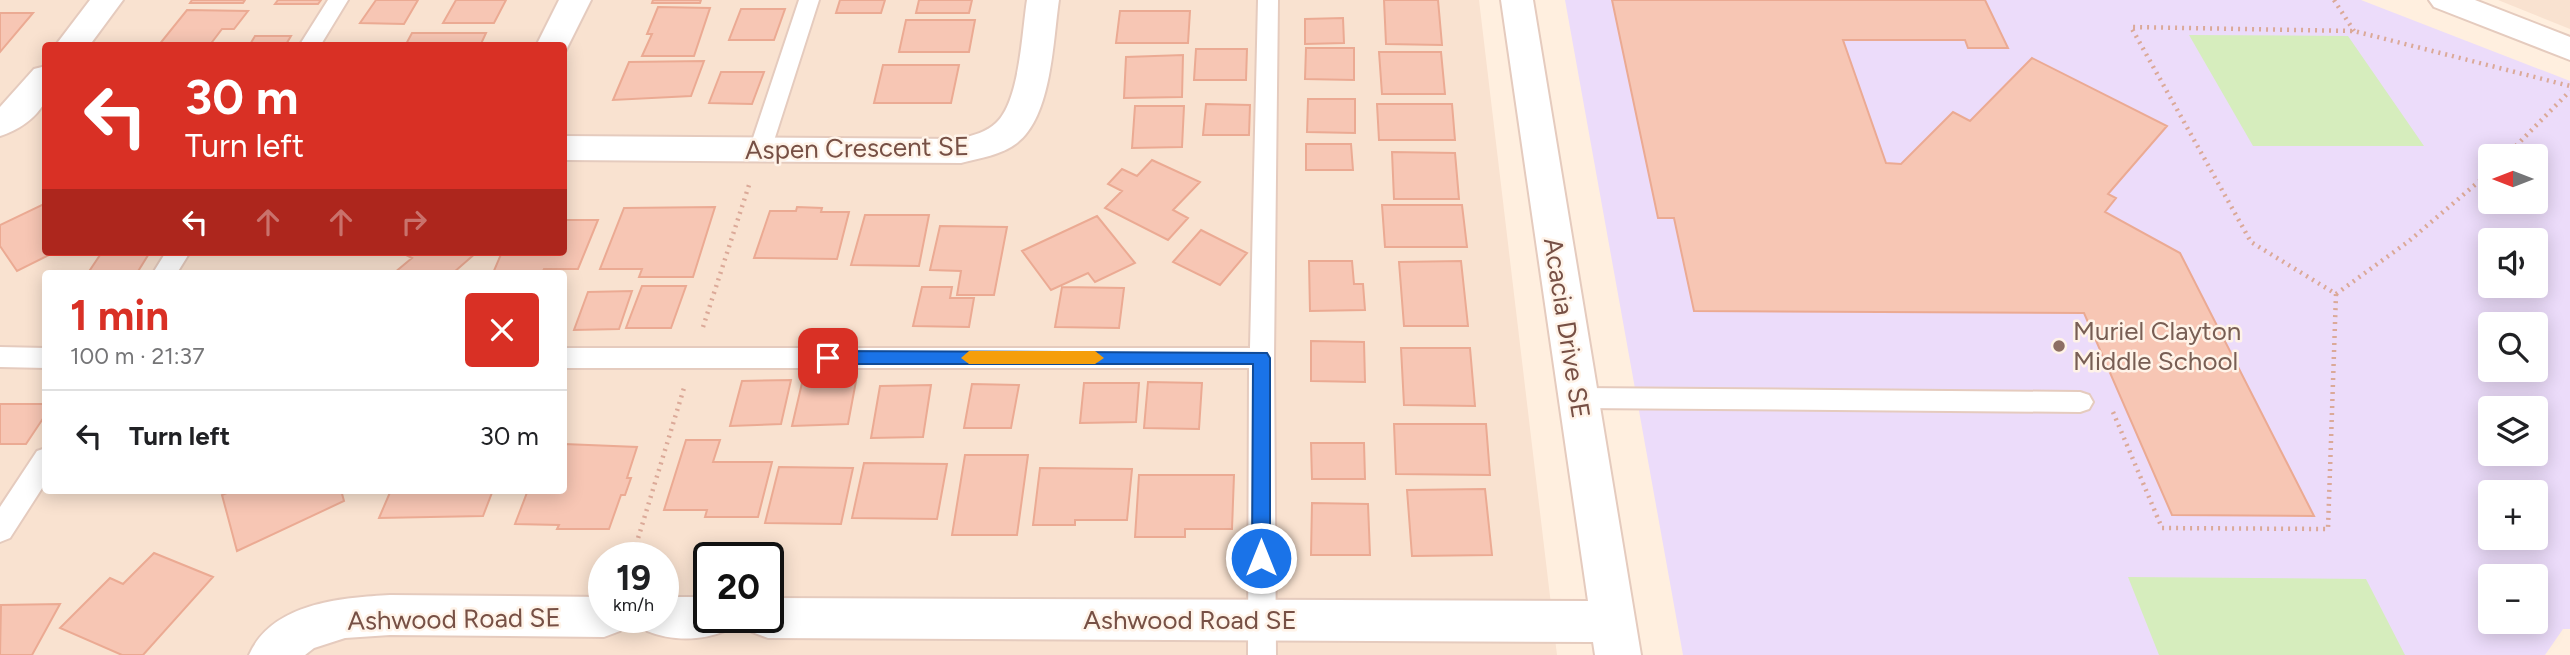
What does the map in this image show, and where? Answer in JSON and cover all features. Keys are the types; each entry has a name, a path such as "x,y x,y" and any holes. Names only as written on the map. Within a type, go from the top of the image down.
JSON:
{"street":[{"path":"74,42 107,0"},
{"path":"554,42 575,0"},
{"name":"Aspen Crescent SE","path":"567,148 961,151 986,144 1008,133 1025,106 1042,0"},
{"name":"Acacia Drive SE","path":"1517,0 1615,639"},
{"path":"2445,0 2570,48"},
{"path":"0,124 16,113 42,82"},
{"name":"Ashwood Road SE","path":"272,655 300,631 345,618 390,615 588,617"},
{"name":"Ashwood Road SE","path":"784,619 1261,638 1615,639"}],"lane":[{"path":"312,42 338,0"},
{"path":"760,150 809,0"},
{"path":"1261,638 1268,0"},
{"path":"0,357 42,358"},
{"path":"567,358 1262,358"},
{"path":"1578,398 2080,402"},
{"path":"0,530 42,465"}],"path":[{"path":"2334,0 2354,32"},
{"path":"2336,294 2251,242 2131,27 2354,32 2570,88 2517,144"},
{"path":"2336,294 2409,241 2478,182"},
{"path":"2080,402 2108,402 2162,528 2328,529 2336,294"}],"shaded area":[{"path":"0,0 1479,0 1557,655 0,655"},
{"name":"Muriel Clayton Middle School","path":"1565,0 2361,0 2570,81 2570,629 2563,629 2545,655 1683,655"},
{"path":"2498,0 2570,0 2570,29"}],"green space":[{"path":"2189,35 2348,36 2424,146 2253,146"},
{"path":"2128,577 2366,579 2405,655 2159,655"}],"building":[{"path":"192,0 245,0 243,3 190,3"},
{"path":"278,0 321,0 318,4 275,4"},
{"path":"376,0 418,0 404,24 360,23"},
{"path":"456,0 506,0 494,23 443,23"},
{"path":"653,0 701,0 700,3 652,3"},
{"path":"840,0 885,0 881,13 836,13"},
{"path":"919,0 972,0 969,13 916,13"},
{"path":"1384,0 1438,0 1442,45 1386,44"},
{"path":"1612,0 1985,0 2008,48 1968,48 1965,40 1843,40 1886,163 1901,164 1953,112 1970,121 2032,58 2167,126 2108,194 2116,198 2105,212 2180,253 2314,516 2172,515 2084,313 1694,311 1674,218 1658,218"},
{"path":"658,7 710,8 694,56 642,56 652,34 647,34"},
{"path":"741,9 785,9 774,40 729,40"},
{"path":"187,10 248,11 234,29 222,29 212,42 161,42"},
{"path":"1120,11 1190,11 1188,43 1116,43"},
{"path":"0,13 33,13 0,52"},
{"path":"1343,18 1344,43 1305,44 1305,19"},
{"path":"906,20 975,20 969,52 899,52"},
{"path":"412,33 486,33 482,42 407,42"},
{"path":"255,36 291,36 287,42 251,42"},
{"path":"1306,48 1354,48 1354,80 1305,79"},
{"path":"1196,49 1247,49 1246,80 1194,80"},
{"path":"1379,52 1441,52 1445,94 1382,94"},
{"path":"1183,55 1182,97 1124,98 1126,57"},
{"path":"704,61 691,96 613,100 629,62"},
{"path":"883,65 959,65 951,103 874,103"},
{"path":"721,72 764,72 752,104 709,103"},
{"path":"1308,99 1355,99 1355,133 1307,132"},
{"path":"1206,104 1250,105 1249,135 1203,135"},
{"path":"1377,104 1452,104 1455,140 1379,140"},
{"path":"1135,106 1184,106 1182,147 1132,148"},
{"path":"1306,144 1351,144 1353,170 1306,170"},
{"path":"1392,152 1455,153 1459,199 1394,199"},
{"path":"1152,160 1200,182 1173,210 1188,218 1168,240 1105,208 1122,191 1108,184 1122,169 1137,176"},
{"path":"42,205 42,256 47,256 17,271 0,246 0,225"},
{"path":"1382,205 1462,205 1467,247 1385,247"},
{"path":"715,207 693,277 639,277 642,269 600,269 624,208"},
{"path":"797,207 822,208 821,212 849,212 837,259 754,258 770,211 796,211"},
{"path":"865,215 929,215 919,266 851,265"},
{"path":"1097,216 1135,263 1095,282 1088,273 1051,290 1022,251"},
{"path":"567,220 598,220 578,269 494,270 500,256 567,256"},
{"path":"940,226 1007,227 994,295 957,295 961,271 930,270"},
{"path":"1201,230 1247,253 1220,285 1173,262"},
{"path":"99,256 148,256 139,270 90,270"},
{"path":"408,256 472,256 456,270 398,270 412,258"},
{"path":"1309,261 1352,261 1354,284 1363,284 1365,310 1310,311"},
{"path":"1461,261 1468,326 1404,326 1399,262"},
{"path":"642,286 686,286 671,328 626,328"},
{"path":"922,287 952,287 950,298 974,298 969,327 913,326"},
{"path":"1062,287 1124,288 1119,328 1055,327"},
{"path":"632,291 619,329 574,330 588,292"},
{"path":"1311,341 1364,342 1365,382 1311,381"},
{"path":"1401,348 1470,348 1475,406 1404,405"},
{"path":"791,380 781,424 730,426 742,381"},
{"path":"856,381 848,424 792,426 802,383"},
{"path":"1148,382 1202,383 1199,429 1144,428"},
{"path":"1084,383 1139,383 1136,422 1080,423"},
{"path":"972,384 1019,385 1011,428 964,428"},
{"path":"931,385 923,437 871,438 880,386"},
{"path":"0,404 42,404 42,420 26,444 0,444"},
{"path":"1394,424 1486,424 1490,475 1396,474"},
{"path":"686,440 720,440 713,462 772,462 758,517 705,517 707,510 664,510"},
{"path":"1311,443 1364,443 1365,479 1312,479"},
{"path":"567,444 637,447 627,478 631,478 625,495 621,495 609,529 557,529 559,525 515,524 526,494 567,494"},
{"path":"965,455 1028,455 1017,535 952,535"},
{"path":"864,463 947,464 937,519 852,518"},
{"path":"779,467 853,468 841,524 765,523"},
{"path":"1040,468 1132,469 1127,520 1075,520 1075,525 1033,525"},
{"path":"1139,475 1234,475 1232,529 1185,529 1185,537 1135,537"},
{"path":"1485,489 1492,555 1412,556 1407,490"},
{"path":"342,494 344,501 237,551 222,495"},
{"path":"389,494 491,494 483,516 379,518"},
{"path":"1312,503 1368,504 1370,555 1311,555"},
{"path":"154,553 213,577 143,655 122,655 60,628 110,578 123,584"},
{"path":"60,604 32,655 0,655 1,605"}],"slow traffic":[{"path":"969,358 1095,358"}],"place":[{"name":"Muriel Clayton Middle School","path":"2059,346"}],"route":[{"path":"828,358 1262,358 1261,558"}]}
